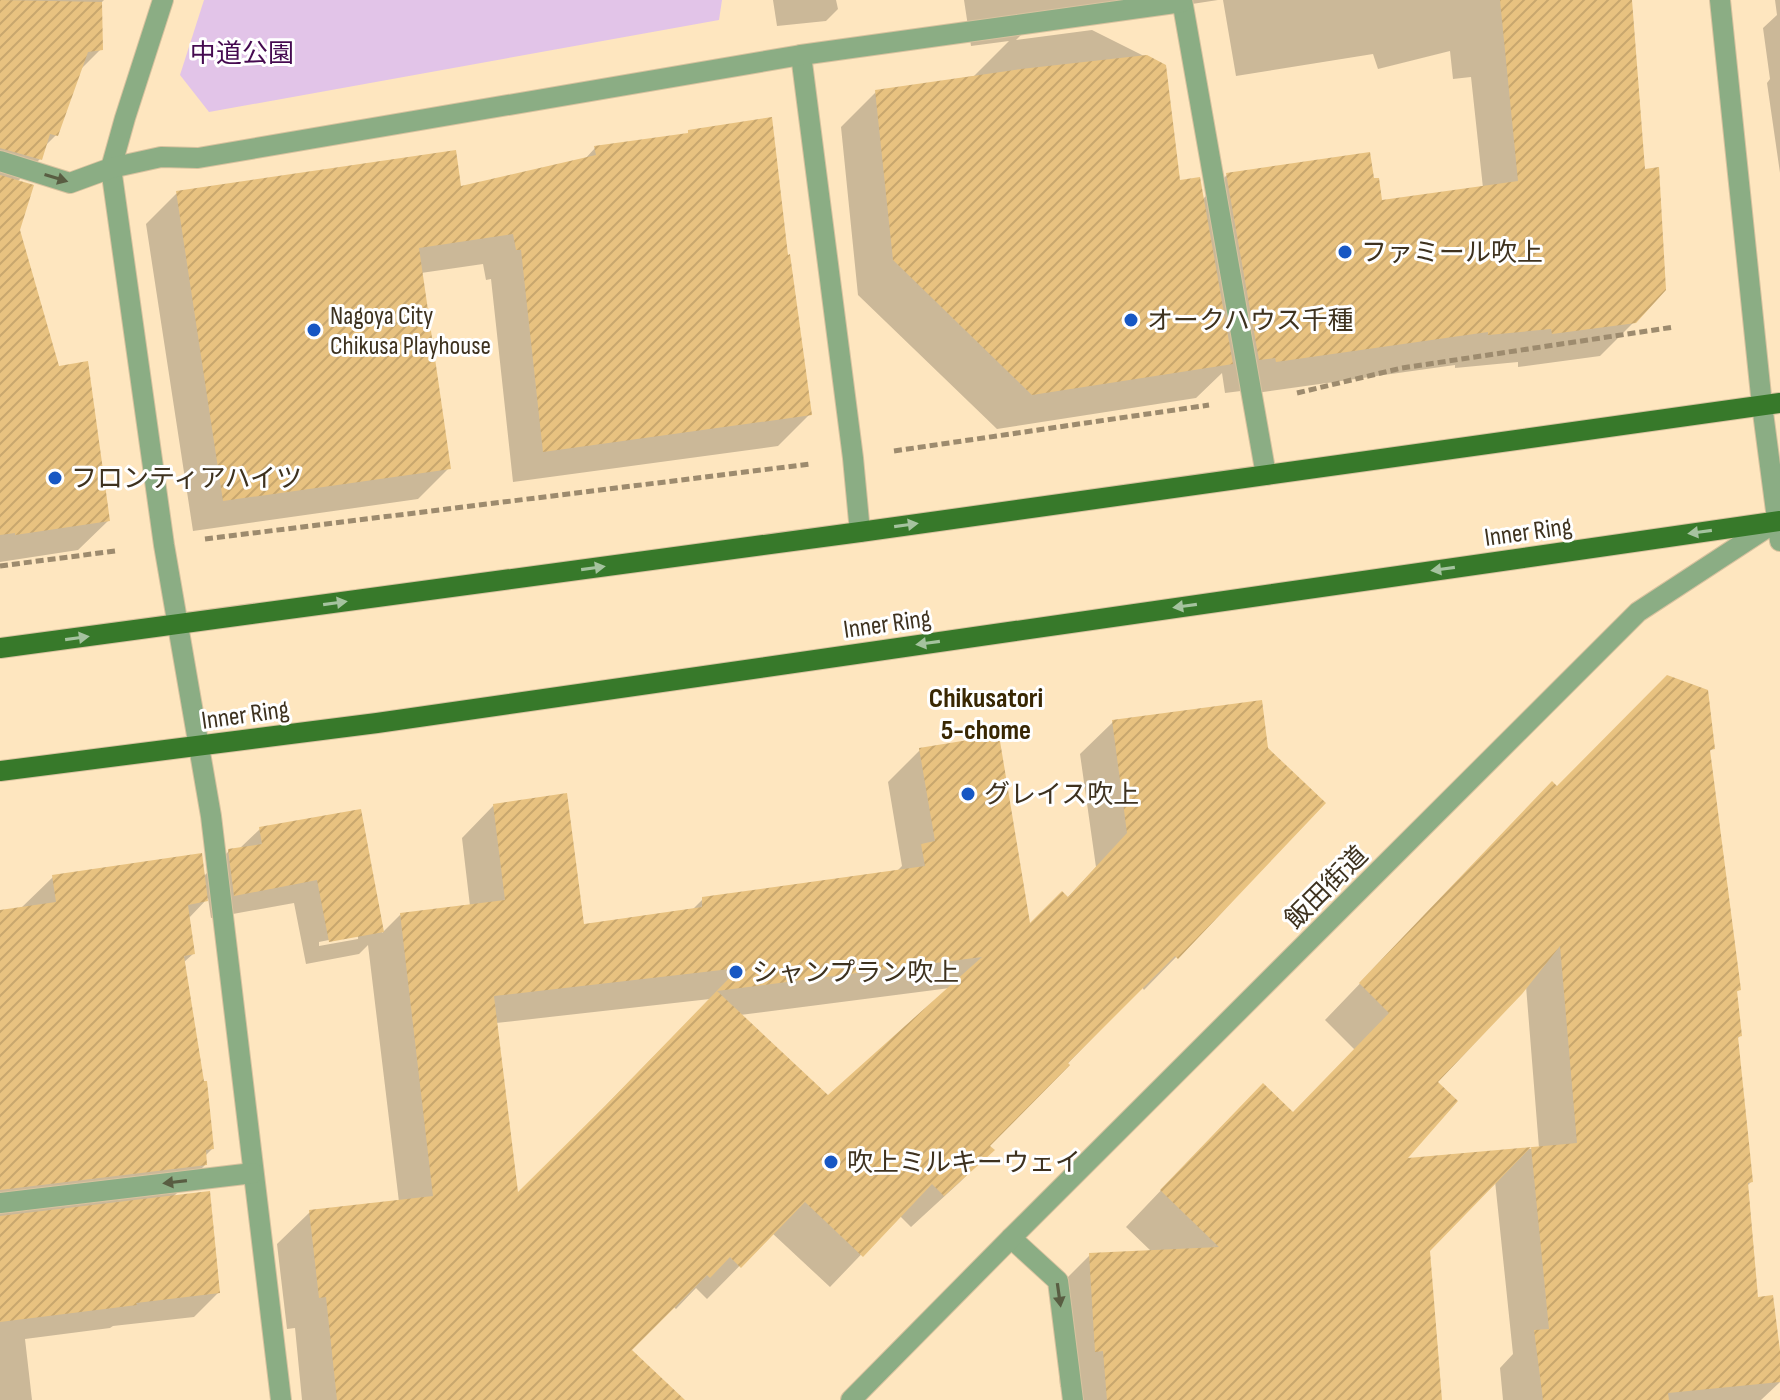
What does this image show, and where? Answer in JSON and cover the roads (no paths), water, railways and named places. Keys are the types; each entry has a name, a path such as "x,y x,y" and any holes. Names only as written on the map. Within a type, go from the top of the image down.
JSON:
{"main road":[{"path":"0,648 860,532 1771,404"},
{"name":"Inner Ring","path":"0,771 199,747 1779,528"}],"street":[{"path":"163,0 111,168 157,497 211,816 281,1400"},
{"path":"1720,0 1771,404 1779,528"},
{"path":"0,161 70,183 111,168 161,157 198,158 801,55 1182,1 1266,475"},
{"path":"801,55 860,532"},
{"name":"飯田街道","path":"851,1400 1638,612 1779,528"},
{"path":"0,1203 253,1173"},
{"path":"1011,1238 1058,1281 1073,1400"}],"place":[{"name":"ファミール吹上","path":"1345,252"},
{"name":"オークハウス千種","path":"1131,320"},
{"name":"Nagoya City Chikusa Playhouse","path":"314,330"},
{"name":"フロンティアハイツ","path":"55,478"},
{"name":"グレイス吹上","path":"968,794"},
{"name":"シャンプラン吹上","path":"736,972"},
{"name":"吹上ミルキーウェイ","path":"831,1162"}],"district":[{"name":"Chikusatori 5-chome","path":"986,713"}],"park label":[{"name":"中道公園","path":"242,53"}]}
